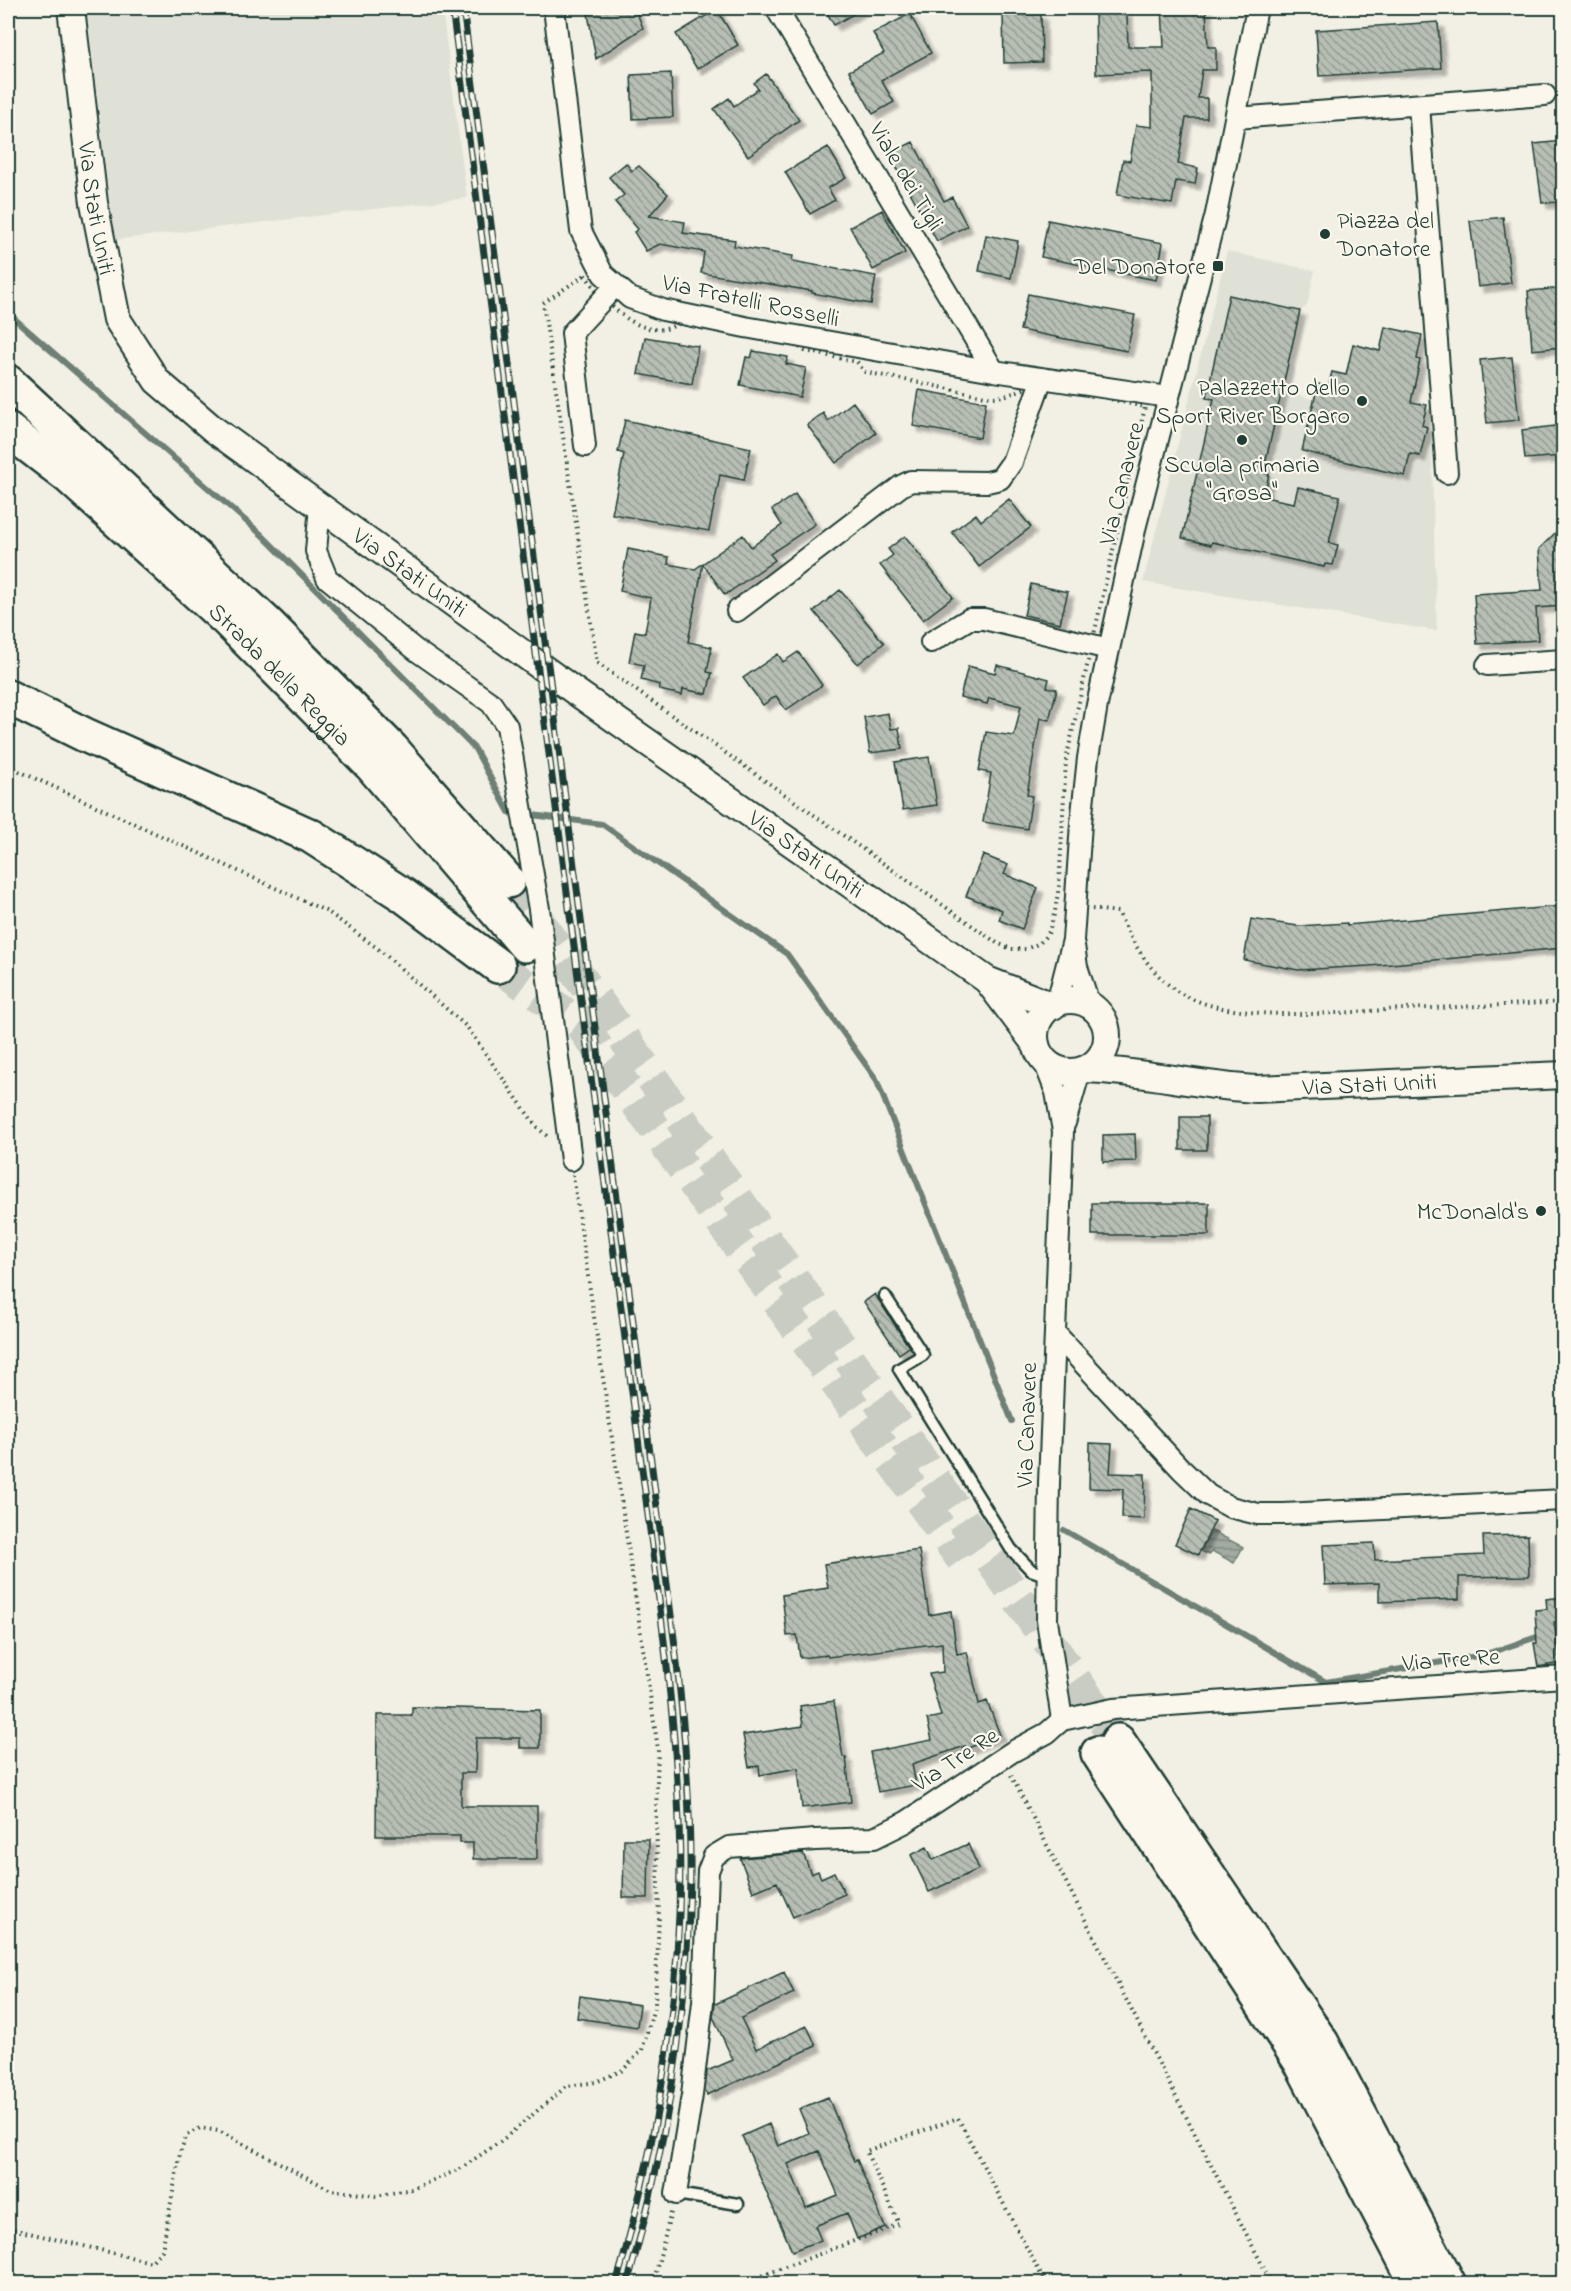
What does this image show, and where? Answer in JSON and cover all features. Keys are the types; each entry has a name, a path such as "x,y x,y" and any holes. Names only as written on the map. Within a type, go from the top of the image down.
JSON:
{"highway":[{"path":"8,382 270,625 392,749 508,881"},
{"path":"8,410 157,519"},
{"name":"Strada della Reggia","path":"8,430 69,477 228,621 371,765 525,945"},
{"path":"8,697 86,735 311,836 402,895 498,966"},
{"path":"1417,2283 1300,2061 1108,1747 1322,2043 1449,2283"}],"street":[{"name":"Via Stati Uniti","path":"71,8 94,203 117,319 157,381 213,429 576,692 987,980 1055,1004"},
{"name":"Via Fratelli Rosselli","path":"554,8 581,231 603,274 609,292 663,310 745,327 994,371 1040,383 1168,396"},
{"name":"Viale dei Tigli","path":"776,8 994,371"},
{"name":"Via Canavere","path":"1055,1004 1073,940 1077,908 1081,823 1100,647 1136,525 1216,214 1257,8"},
{"path":"1236,118 1545,96"},
{"path":"1419,105 1447,473"},
{"path":"585,446 572,333 609,292"},
{"path":"737,612 901,486 911,481 987,482 1000,479 1012,462 1040,383"},
{"path":"320,506 316,550 327,578 417,651 491,703 507,726 539,909 571,1160"},
{"path":"931,642 969,619 984,619 1100,647"},
{"path":"1486,665 1563,660"},
{"name":"Via Canavere","path":"1073,940 1077,967 1097,1016"},
{"name":"Via Stati Uniti","path":"987,980 1039,1052"},
{"path":"1071,1001 1097,1016 1106,1036 1101,1055 1083,1070 1063,1071 1052,1067 1039,1052 1035,1033 1038,1022 1044,1012 1055,1004 1071,1001"},
{"name":"Via Stati Uniti","path":"1097,1016 1115,1043 1135,1059 1176,1080"},
{"name":"Via Canavere","path":"1039,1052 1056,1092 1062,1131 1047,1620 1062,1720"},
{"name":"Via Stati Uniti","path":"1083,1070 1121,1070 1225,1087 1283,1089 1563,1075"},
{"name":"Via Canavere","path":"1062,1131 1083,1070"},
{"path":"1055,1333 1181,1469 1208,1495 1230,1507 1258,1514 1284,1514 1563,1500"},
{"name":"Via Tre Re","path":"676,2194 692,2095 703,2002 708,1871 714,1856 729,1847 873,1838 906,1822 1002,1758 1047,1733 1062,1720 1113,1709 1563,1677"}],"lane":[{"path":"885,1296 923,1355 899,1369 1011,1550 1031,1570 1048,1576"},
{"path":"676,2194 738,2204"}],"path":[{"path":"1545,96 1558,87 1562,80 1559,43 1563,43"},
{"path":"585,275 609,292 618,313 655,329 667,328 683,322 795,344 806,351 857,362 865,372 990,397 1006,397 1040,383 1055,389 1145,407 1100,647 1066,760 1059,886 1049,932 1040,943 1026,949 1011,949 997,943 863,847 597,663 543,303 585,275"},
{"path":"8,766 328,912 381,951 466,1026 536,1126 571,1160 658,1749 656,1815 659,1917 655,2004 642,2050 622,2070 596,2082 567,2086 501,2141 460,2169 412,2189 376,2196 331,2190 236,2139 219,2131 200,2128 187,2135 181,2149 162,2250 151,2262 8,2228"},
{"path":"1077,908 1118,912 1133,942 1152,969 1175,989 1196,1000 1244,1012 1296,1014 1563,1002"},
{"path":"1002,1758 1272,2283"},
{"path":"740,2283 899,2224 866,2151 958,2118 1046,2283"},
{"path":"653,2283 676,2194"}],"shaded area":[{"path":"87,8 442,8 467,198 114,240"},
{"name":"Scuola primaria \"Grosa\"","path":"1227,251 1315,271 1307,306 1300,311 1282,389 1314,400 1302,451 1405,475 1410,454 1420,456 1427,427 1431,428 1437,631 1143,582"},
{"path":"1212,1531 1243,1547 1234,1563 1212,1551 1209,1555 1201,1551"}],"building":[{"path":"587,8 635,8 643,28 596,59"},
{"path":"824,8 864,8 834,25"},
{"path":"1162,8 1206,8 1208,47 1216,47 1216,70 1202,70 1198,98 1207,98 1207,118 1186,118 1178,164 1198,168 1195,184 1176,181 1172,204 1117,195 1123,160 1130,161 1136,125 1152,127 1152,72 1096,74 1095,13 1127,12 1128,47 1164,47"},
{"path":"717,9 738,45 697,69 676,34"},
{"path":"910,14 931,53 881,80 894,102 873,114 849,71 884,53 873,33"},
{"path":"1041,14 1042,62 1004,63 1003,15"},
{"path":"1438,22 1441,68 1319,76 1316,30"},
{"path":"671,73 673,117 633,119 631,75"},
{"path":"766,74 799,120 748,156 714,109 729,98 734,106 758,89 754,83"},
{"path":"1563,141 1563,202 1542,203 1534,144"},
{"path":"913,142 944,201 952,197 967,226 937,241 889,154"},
{"path":"828,147 846,178 828,188 835,200 810,214 785,172"},
{"path":"626,163 632,171 639,166 668,194 649,216 685,222 683,233 735,240 734,246 793,256 792,261 876,276 871,304 812,293 812,291 701,273 704,252 660,244 646,251 634,232 638,229 615,202 624,195 609,177"},
{"path":"882,210 905,253 873,270 850,227"},
{"path":"1503,217 1511,283 1478,287 1470,221"},
{"path":"1048,220 1163,243 1156,280 1041,257"},
{"path":"986,235 1018,241 1011,278 979,271"},
{"path":"1563,288 1563,347 1532,350 1528,291"},
{"path":"1028,294 1135,315 1127,351 1020,330"},
{"path":"1229,295 1300,311 1263,473 1269,474 1264,497 1294,503 1298,487 1340,496 1329,543 1338,545 1333,565 1325,564 1324,567 1212,542 1211,545 1182,538 1214,399 1206,398"},
{"name":"Palazzetto dello Sport River Borgaro","path":"1385,327 1422,335 1417,359 1420,360 1411,402 1427,405 1422,425 1427,427 1420,456 1410,454 1405,476 1302,451 1318,384 1328,387 1332,372 1346,375 1353,344 1380,351"},
{"path":"645,337 698,346 692,384 638,374"},
{"path":"753,351 788,357 786,364 806,368 800,397 740,385 746,357 751,358"},
{"path":"1512,357 1519,420 1487,423 1480,360"},
{"path":"919,390 986,402 980,438 913,426"},
{"path":"853,402 876,433 836,463 807,425 823,413 828,421"},
{"path":"625,420 751,448 744,480 720,475 709,531 612,514 624,454 618,452"},
{"path":"1563,425 1563,456 1525,459 1522,430"},
{"path":"795,494 815,524 770,554 775,560 725,595 703,564 688,642 712,647 707,672 712,673 707,694 683,689 682,695 659,690 660,685 641,680 644,665 629,662 635,631 645,633 651,598 620,591 628,549 669,557 668,564 695,569 743,535 751,547 782,525 772,510"},
{"path":"1009,499 1031,527 979,567 952,532 976,514 981,521"},
{"path":"1563,525 1563,606 1536,608 1538,640 1477,644 1474,594 1542,590 1539,549"},
{"path":"905,536 953,597 923,620 880,565 893,555 888,549"},
{"path":"1031,584 1068,592 1060,623 1024,615"},
{"path":"840,590 884,643 858,664 814,611"},
{"path":"798,652 822,685 786,710 776,696 763,705 743,678 778,654 783,662"},
{"path":"997,665 1049,679 1047,687 1057,689 1049,720 1040,718 1027,795 1032,796 1027,829 983,822 991,773 979,771 986,732 1014,736 1021,706 989,698 987,704 960,697 968,666 995,673"},
{"path":"888,713 891,729 899,728 902,749 870,753 864,717"},
{"path":"929,757 937,805 903,810 895,762"},
{"path":"983,855 1008,865 1004,874 1038,888 1022,929 999,920 1002,910 966,896"},
{"path":"1562,906 1563,948 1370,966 1298,970 1244,960 1251,919 1298,926 1347,923 1347,925"},
{"path":"1180,1117 1207,1117 1207,1150 1180,1150"},
{"path":"1135,1134 1136,1161 1103,1162 1103,1135"},
{"path":"1092,1203 1209,1203 1209,1235 1092,1235"},
{"path":"875,1294 909,1347 899,1354 864,1302"},
{"path":"1090,1443 1112,1444 1110,1473 1145,1474 1144,1519 1122,1518 1123,1489 1089,1488"},
{"path":"1191,1509 1215,1521 1198,1555 1175,1544"},
{"path":"1528,1535 1529,1576 1459,1577 1459,1599 1379,1602 1379,1583 1325,1585 1323,1545 1374,1543 1375,1560 1484,1555 1483,1536"},
{"path":"919,1550 929,1615 951,1611 957,1654 967,1652 979,1704 987,1701 1000,1735 966,1749 965,1746 912,1764 916,1785 878,1792 870,1752 932,1740 927,1719 941,1716 929,1674 943,1672 942,1643 828,1657 827,1655 800,1658 797,1635 787,1636 782,1595 828,1588 824,1564"},
{"path":"1563,1597 1563,1622 1554,1622 1560,1663 1538,1667 1534,1643 1537,1643 1535,1610 1547,1609 1546,1599"},
{"path":"834,1701 843,1757 846,1757 851,1802 802,1808 798,1768 760,1775 759,1766 749,1767 743,1735 803,1726 800,1706"},
{"path":"412,1707 540,1710 540,1748 520,1748 520,1738 476,1738 475,1773 461,1773 461,1806 537,1806 537,1859 473,1859 473,1843 460,1843 460,1836 376,1836 377,1715 412,1715"},
{"path":"624,1839 649,1839 648,1898 623,1898"},
{"path":"968,1844 979,1869 929,1892 911,1855 927,1847 933,1860"},
{"path":"803,1853 811,1874 818,1871 821,1878 834,1872 845,1894 793,1917 777,1882 753,1892 740,1858"},
{"path":"784,1972 794,1993 741,2018 756,2049 807,2026 816,2046 707,2095 705,2091 707,2071 733,2060 713,2017 715,2004"},
{"path":"580,1996 640,2005 637,2027 577,2018"},
{"path":"828,2097 854,2161 857,2160 885,2227 857,2239 847,2213 815,2226 821,2240 792,2251 742,2136 769,2124 778,2146 809,2133 799,2109","holes":["819,2151 838,2195 806,2208 788,2164"]}],"waterway":[{"path":"8,313 262,535 475,749 509,812 602,824 787,954 876,1079 1012,1421"},
{"path":"1064,1530 1326,1682 1483,1655 1564,1628"}],"tunnel":[{"path":"508,881 609,1017 1118,1741"},
{"path":"498,966 581,1025 962,1559"}],"railway":[{"path":"452,8 659,1601 676,1758 680,1880 673,1997 657,2113 632,2227 616,2284"},
{"path":"463,8 675,1646 686,1762 690,1877 685,1980 664,2133 627,2284"}],"place":[{"name":"Piazza del Donatore","path":"1325,234"},
{"name":"Del Donatore","path":"1218,266"},
{"name":"Palazzetto dello Sport River Borgaro","path":"1362,401"},
{"name":"Scuola primaria \"Grosa\"","path":"1242,440"},
{"name":"McDonald's","path":"1541,1211"}]}
